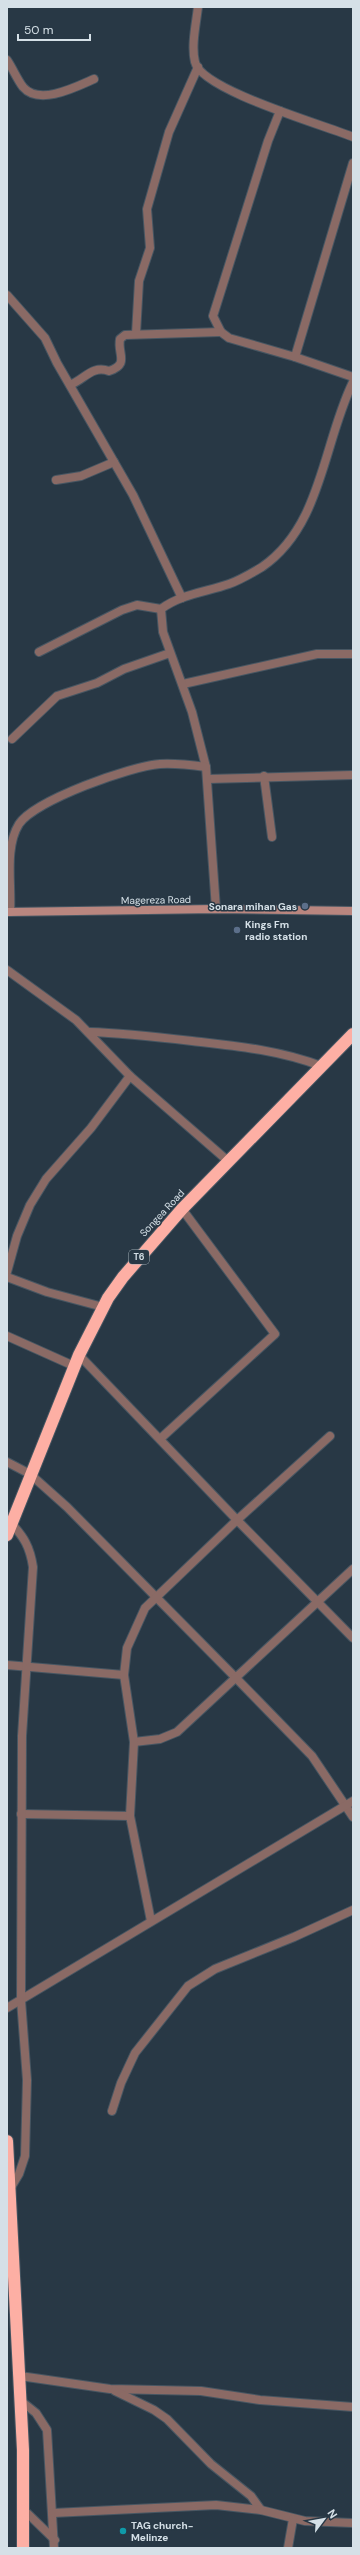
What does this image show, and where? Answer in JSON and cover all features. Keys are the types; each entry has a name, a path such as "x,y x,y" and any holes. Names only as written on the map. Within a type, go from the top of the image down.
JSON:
{"highway":[{"name":"Songea Road","path":"7,1535 76,1360 103,1308 127,1272 182,1209 320,1066 353,1034"},
{"path":"7,2141 20,2376 24,2548"}],"street":[{"path":"198,7 195,63 201,74 218,85 280,111 353,137"},
{"path":"7,60 24,88 37,94 55,93 94,79"},
{"path":"136,334 139,281 150,248 146,221 150,198 169,132 198,67"},
{"path":"221,332 216,324 214,309 268,141 280,111"},
{"path":"295,357 353,163"},
{"path":"7,295 44,338 133,495 182,598"},
{"path":"70,385 93,370 101,369 108,372 118,368 121,362 120,339 125,335 136,334 221,332 240,342 295,357 353,377"},
{"path":"39,652 122,610 137,605 161,609 170,602 230,584 261,567 276,556 298,530 318,487 334,425 353,382"},
{"path":"56,480 81,476 114,462"},
{"path":"161,609 163,632 183,684 206,767 216,909"},
{"path":"12,739 57,696 97,683 124,669 170,653"},
{"path":"183,684 317,654 353,654"},
{"path":"9,912 12,842 19,824 34,810 59,797 137,768 160,764 206,767"},
{"path":"207,779 264,776 353,775"},
{"path":"264,776 272,837"},
{"name":"Magereza Road","path":"9,912 216,909 353,911"},
{"path":"7,970 64,1011 89,1032 130,1076 228,1161"},
{"path":"89,1032 128,1034 264,1050 291,1055 320,1066"},
{"path":"7,1272 17,1236 30,1205 46,1179 91,1128 130,1076"},
{"path":"160,1439 275,1334 182,1209"},
{"path":"7,1277 47,1292 103,1308"},
{"path":"7,1336 76,1360 160,1439 317,1603 353,1638"},
{"path":"151,1922 130,1816 134,1742 124,1675 127,1648 135,1626 145,1608 156,1597 237,1520 330,1436"},
{"path":"7,1462 30,1474 95,1534 312,1756 350,1803 353,1817"},
{"path":"10,2189 19,2174 25,2156 27,2080 21,2000 21,1814 26,1667 33,1567 31,1550 25,1538 11,1523"},
{"path":"134,1742 160,1739 177,1732 353,1569"},
{"path":"7,1665 124,1675"},
{"path":"7,2008 350,1803"},
{"path":"21,1814 130,1816"},
{"path":"112,2111 121,2083 135,2053 188,1986 215,1969 294,1937 353,1910"},
{"path":"20,2376 110,2389 200,2391 260,2400 353,2407"},
{"path":"110,2389 154,2410 167,2419 211,2464 251,2496 261,2510"},
{"path":"21,2401 43,2421 47,2430 54,2544"},
{"path":"53,2513 203,2505 261,2510 293,2519 353,2523"},
{"path":"24,2510 54,2544"},
{"path":"288,2548 293,2519"}],"place":[{"name":"Sonara mihan Gas","path":"305,906"},
{"name":"Kings Fm radio station","path":"237,930"},
{"name":"TAG church- Melinze","path":"123,2531"}]}
